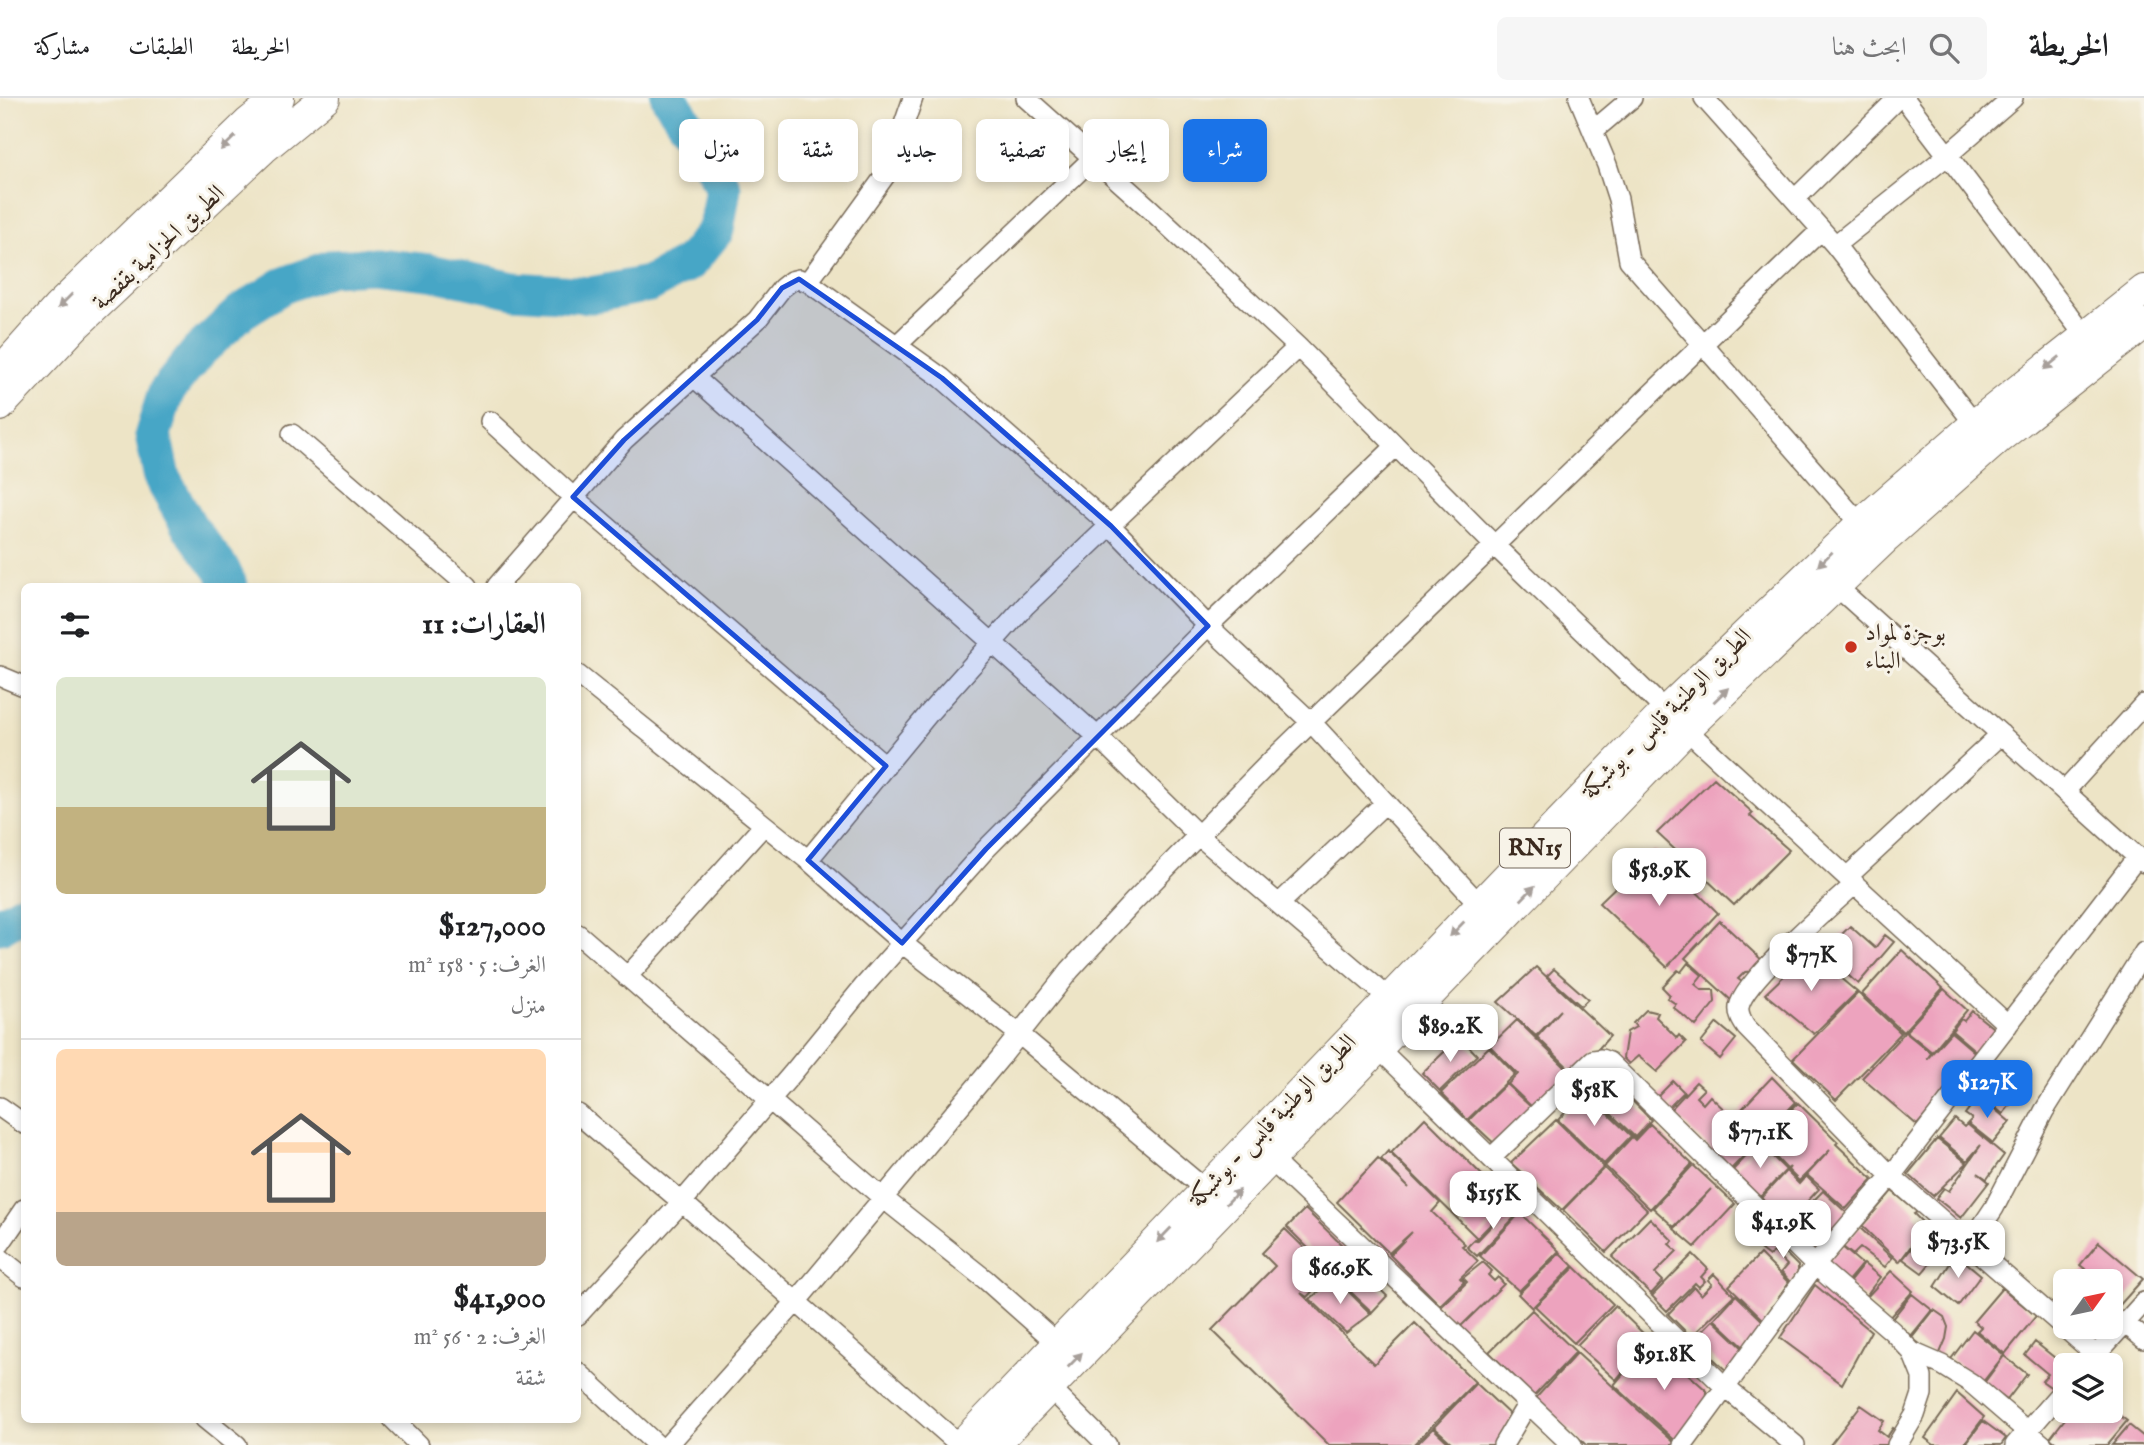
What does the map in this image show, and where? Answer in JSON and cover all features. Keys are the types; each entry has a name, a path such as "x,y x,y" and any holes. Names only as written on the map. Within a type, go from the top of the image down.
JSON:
{"main road":[{"name":"الطريق الحزامية بقفصة","path":"0,372 68,298 248,123 279,98"},
{"name":"الطريق الحزامية بقفصة","path":"0,406 85,317 263,149 325,98"},
{"name":"الطريق الوطنية قابس - بوشبكة","path":"961,1445 1041,1379 1270,1159 1368,1039 1390,999 1480,905 1676,720 1836,586 1983,435 2085,337 2144,290"},
{"name":"الطريق الوطنية قابس - بوشبكة","path":"994,1445 1041,1379 1058,1344 1206,1190 1368,1039 1861,525 1983,435 2144,324"}],"street":[{"path":"808,282 887,173 913,98"},
{"path":"1026,98 1083,149"},
{"path":"1579,98 1618,199 1629,260 1861,525"},
{"path":"1593,131 1632,98"},
{"path":"1704,98 1835,245 1983,435"},
{"path":"1835,245 2013,98"},
{"path":"1795,199 1895,100 1948,154 2085,337"},
{"path":"897,345 1083,168"},
{"path":"1119,182 1298,347 1494,546 1676,720 2008,1025"},
{"path":"668,1445 796,1302 1094,944 1198,835 1312,723 1821,230"},
{"path":"499,583 624,440 757,320 791,281 799,279 808,282 897,345 970,401 1111,526 1208,626 1312,723 1480,905"},
{"path":"808,860 991,642 1026,605 1298,347"},
{"path":"694,377 1098,737 1198,835 1390,999"},
{"path":"490,421 573,497 886,766"},
{"path":"292,435 465,583"},
{"path":"581,1312 681,1202 902,943 986,849 1208,626 1396,446"},
{"path":"1682,1445 1815,1265 1891,1176 2141,860 1836,586"},
{"path":"0,676 21,685"},
{"path":"581,677 808,860 902,943 1019,1034 1206,1190"},
{"path":"2065,791 2144,704"},
{"path":"2001,734 1851,880 1752,982 1739,1006 1740,1016 1746,1027 1891,1176 1970,1244 2084,1353"},
{"path":"1279,904 1385,803"},
{"path":"627,977 764,825"},
{"path":"581,937 883,1198 986,1280 1058,1344"},
{"path":"1970,1244 1994,1208 2044,1111 2144,952"},
{"path":"1368,1039 1726,1388 1795,1445"},
{"path":"1491,1158 1593,1060 1601,1059 1616,1067 1815,1265 1892,1331 1912,1352 1922,1377 1922,1394 1915,1415 1897,1445"},
{"path":"0,1107 21,1122"},
{"path":"581,1117 961,1445"},
{"path":"1270,1159 1572,1445"},
{"path":"0,1244 21,1213"},
{"path":"0,1258 21,1275"},
{"path":"2098,1353 2144,1302"},
{"path":"2126,1324 2144,1339"},
{"path":"1912,1352 1942,1365 1971,1383 2021,1438 2043,1445"},
{"path":"581,1375 657,1445"},
{"path":"1041,1379 1107,1445"},
{"path":"2021,1438 2053,1402"},
{"path":"1503,1445 1528,1403"},
{"path":"210,1423 237,1445"},
{"path":"397,1423 419,1445"}],"highlighted area":[{"path":"799,279 942,378 1111,526 1208,626 986,849 902,943 808,860 886,766 573,497 624,440 757,320 782,288"}],"building":[{"path":"1714,778 1753,813 1750,816 1789,850 1734,905 1657,833"},
{"path":"1654,850 1718,913 1667,967 1599,903"},
{"path":"1720,921 1765,963 1757,971 1745,972 1738,979 1747,986 1733,1002 1685,958"},
{"path":"1850,926 1875,948 1885,935 1894,942 1858,984 1823,953"},
{"path":"1902,950 1943,988 1903,1032 1862,994"},
{"path":"1809,952 1857,992 1814,1034 1765,994"},
{"path":"1688,963 1702,975 1695,984 1702,990 1714,990 1715,1002 1696,1026 1673,1007 1676,1004 1667,998 1670,995 1662,987"},
{"path":"1536,967 1610,1036 1575,1074 1537,1037 1561,1010 1536,1036 1498,1002"},
{"path":"1554,969 1588,999 1581,1006 1547,976"},
{"path":"1944,989 1967,1010 1932,1052 1906,1031"},
{"path":"1858,993 1901,1033 1836,1100 1793,1059"},
{"path":"1646,1010 1658,1013 1656,1017 1677,1038 1679,1035 1686,1042 1657,1072 1638,1056 1629,1064 1623,1058 1627,1032 1636,1027 1633,1023"},
{"path":"1972,1011 2003,1036 1985,1059 1952,1031 1961,1019 1964,1021"},
{"path":"1517,1020 1569,1071 1533,1108 1508,1084 1518,1074 1490,1046"},
{"path":"1717,1023 1736,1039 1720,1059 1701,1043"},
{"path":"1905,1032 1931,1053 1927,1059 1951,1032 1978,1055 1917,1125 1862,1078"},
{"path":"1460,1037 1477,1055 1440,1091 1422,1073"},
{"path":"1489,1047 1515,1074 1467,1120 1441,1093"},
{"path":"1998,1072 2021,1091 2003,1114 1980,1095"},
{"path":"1601,1077 1614,1082 1651,1120 1635,1137 1587,1091"},
{"path":"1772,1077 1796,1102 1764,1135 1740,1111"},
{"path":"1673,1081 1684,1092 1668,1108 1657,1097"},
{"path":"1696,1082 1704,1089 1696,1097 1703,1104 1710,1096 1731,1116 1724,1124 1728,1131 1739,1112 1763,1137 1731,1169 1670,1110"},
{"path":"1506,1084 1533,1109 1497,1146 1469,1120"},
{"path":"1585,1092 1631,1136 1604,1164 1558,1120"},
{"path":"1979,1096 2010,1122 1993,1143 1968,1123 1972,1119 1965,1114"},
{"path":"1798,1103 1873,1179 1846,1209 1807,1175 1830,1150 1799,1181 1788,1170 1790,1167 1787,1169 1760,1141"},
{"path":"1425,1118 1511,1204 1477,1238 1391,1153"},
{"path":"1955,1119 1964,1127 1967,1124 2004,1155 1987,1179 1978,1173 1989,1182 1961,1218 1936,1198 1944,1188 1949,1191 1981,1145 1967,1161 1939,1138"},
{"path":"1556,1120 1604,1167 1562,1210 1511,1163"},
{"path":"1650,1124 1692,1164 1650,1209 1605,1166 1632,1137 1635,1140"},
{"path":"1937,1139 1967,1163 1933,1196 1908,1174"},
{"path":"1759,1143 1786,1170 1760,1197 1733,1170"},
{"path":"1388,1151 1440,1203 1432,1212 1465,1244 1462,1246 1478,1261 1460,1278 1464,1282 1440,1305 1390,1255 1412,1232 1389,1253 1337,1202 1378,1158 1409,1188 1381,1159"},
{"path":"1693,1165 1735,1204 1695,1247 1674,1229 1711,1189 1674,1227 1653,1208"},
{"path":"1604,1168 1647,1210 1606,1252 1563,1210"},
{"path":"1786,1171 1799,1184 1806,1176 1819,1189 1787,1223 1761,1198"},
{"path":"1823,1191 1851,1217 1815,1251 1809,1249 1796,1236 1815,1217 1806,1208"},
{"path":"1892,1191 1917,1212 1914,1214 1926,1226 1899,1262 1862,1226"},
{"path":"1511,1205 1519,1213 1477,1256 1467,1247 1475,1239 1477,1241"},
{"path":"1305,1209 1350,1253 1331,1271 1287,1227"},
{"path":"1520,1213 1559,1251 1519,1291 1480,1256"},
{"path":"1650,1218 1673,1241 1669,1244 1677,1251 1655,1273 1663,1281 1651,1294 1612,1257"},
{"path":"1859,1227 1892,1258 1885,1267 1860,1248 1853,1255 1843,1247"},
{"path":"1928,1227 1939,1236 1926,1253 1934,1259 1922,1273 1903,1259"},
{"path":"1285,1229 1330,1273 1307,1297 1301,1293 1374,1364 1415,1323 1475,1382 1413,1445 1329,1445 1212,1330 1275,1266 1262,1253"},
{"path":"1772,1240 1798,1266 1791,1283 1781,1272 1787,1265 1774,1252 1769,1256 1761,1250"},
{"path":"2099,1242 2143,1279 2123,1301 2123,1269 2085,1269 2080,1265"},
{"path":"1841,1246 1862,1264 1847,1282 1826,1265"},
{"path":"1560,1253 1573,1266 1532,1308 1518,1294"},
{"path":"1693,1254 1708,1269 1701,1277 1705,1281 1699,1287 1695,1283 1667,1311 1652,1296"},
{"path":"1760,1254 1789,1283 1764,1320 1729,1286"},
{"path":"1956,1254 1981,1275 1958,1306 1935,1287"},
{"path":"1351,1261 1387,1296 1372,1312 1335,1277"},
{"path":"1483,1262 1492,1271 1488,1275 1494,1281 1498,1277 1504,1284 1459,1328 1440,1308 1467,1282 1463,1278"},
{"path":"1864,1264 1880,1277 1865,1297 1848,1284"},
{"path":"1575,1267 1613,1304 1574,1343 1535,1306"},
{"path":"1891,1271 1913,1291 1888,1319 1866,1298"},
{"path":"1714,1274 1734,1295 1691,1337 1668,1314 1694,1287 1701,1295 1712,1284 1708,1280"},
{"path":"1335,1278 1371,1314 1346,1333 1310,1299"},
{"path":"1815,1285 1871,1331 1842,1384 1780,1338"},
{"path":"2002,1288 2036,1316 2005,1354 1977,1331 1981,1327 1974,1321"},
{"path":"1912,1294 1932,1310 1911,1336 1891,1320"},
{"path":"1736,1295 1768,1326 1748,1351 1714,1319"},
{"path":"1615,1306 1650,1340 1616,1380 1577,1345"},
{"path":"1532,1310 1576,1352 1534,1396 1489,1352"},
{"path":"1934,1310 1944,1317 1948,1327 1938,1358 1912,1338"},
{"path":"1713,1320 1747,1352 1729,1373 1693,1340"},
{"path":"1973,1330 2004,1355 1982,1383 1951,1359"},
{"path":"1653,1338 1661,1346 1659,1348 1707,1391 1706,1409 1680,1445 1614,1385"},
{"path":"2035,1342 2053,1356 2053,1389 2042,1381 2048,1374 2025,1355"},
{"path":"1577,1353 1677,1445 1586,1445 1536,1398"},
{"path":"2004,1356 2027,1374 2007,1400 1984,1383"},
{"path":"1476,1383 1512,1417 1496,1445 1454,1445 1434,1427"},
{"path":"1957,1393 1984,1417 1963,1445 1934,1445 1925,1438"},
{"path":"1861,1405 1884,1421 1878,1430 1887,1437 1893,1428 1902,1434 1895,1445 1830,1445"},
{"path":"2123,1418 2127,1421 2107,1445 2059,1445 2050,1438 2062,1423 2123,1423"},
{"path":"1983,1421 2006,1438 2001,1445 1972,1445 1967,1442"},
{"path":"2129,1425 2144,1437 2144,1445 2112,1445"},
{"path":"1433,1428 1451,1445 1416,1445"}],"waterway":[{"path":"228,583 222,570 189,526 162,478 153,434 166,392 198,352 241,312 282,286 330,268 374,266 430,272 514,290 591,295 649,284 689,263 716,230 723,188 704,150 669,98"},
{"path":"0,926 21,914"}],"place":[{"name":"بوجزة لمواد البناء","path":"1851,647"}]}
